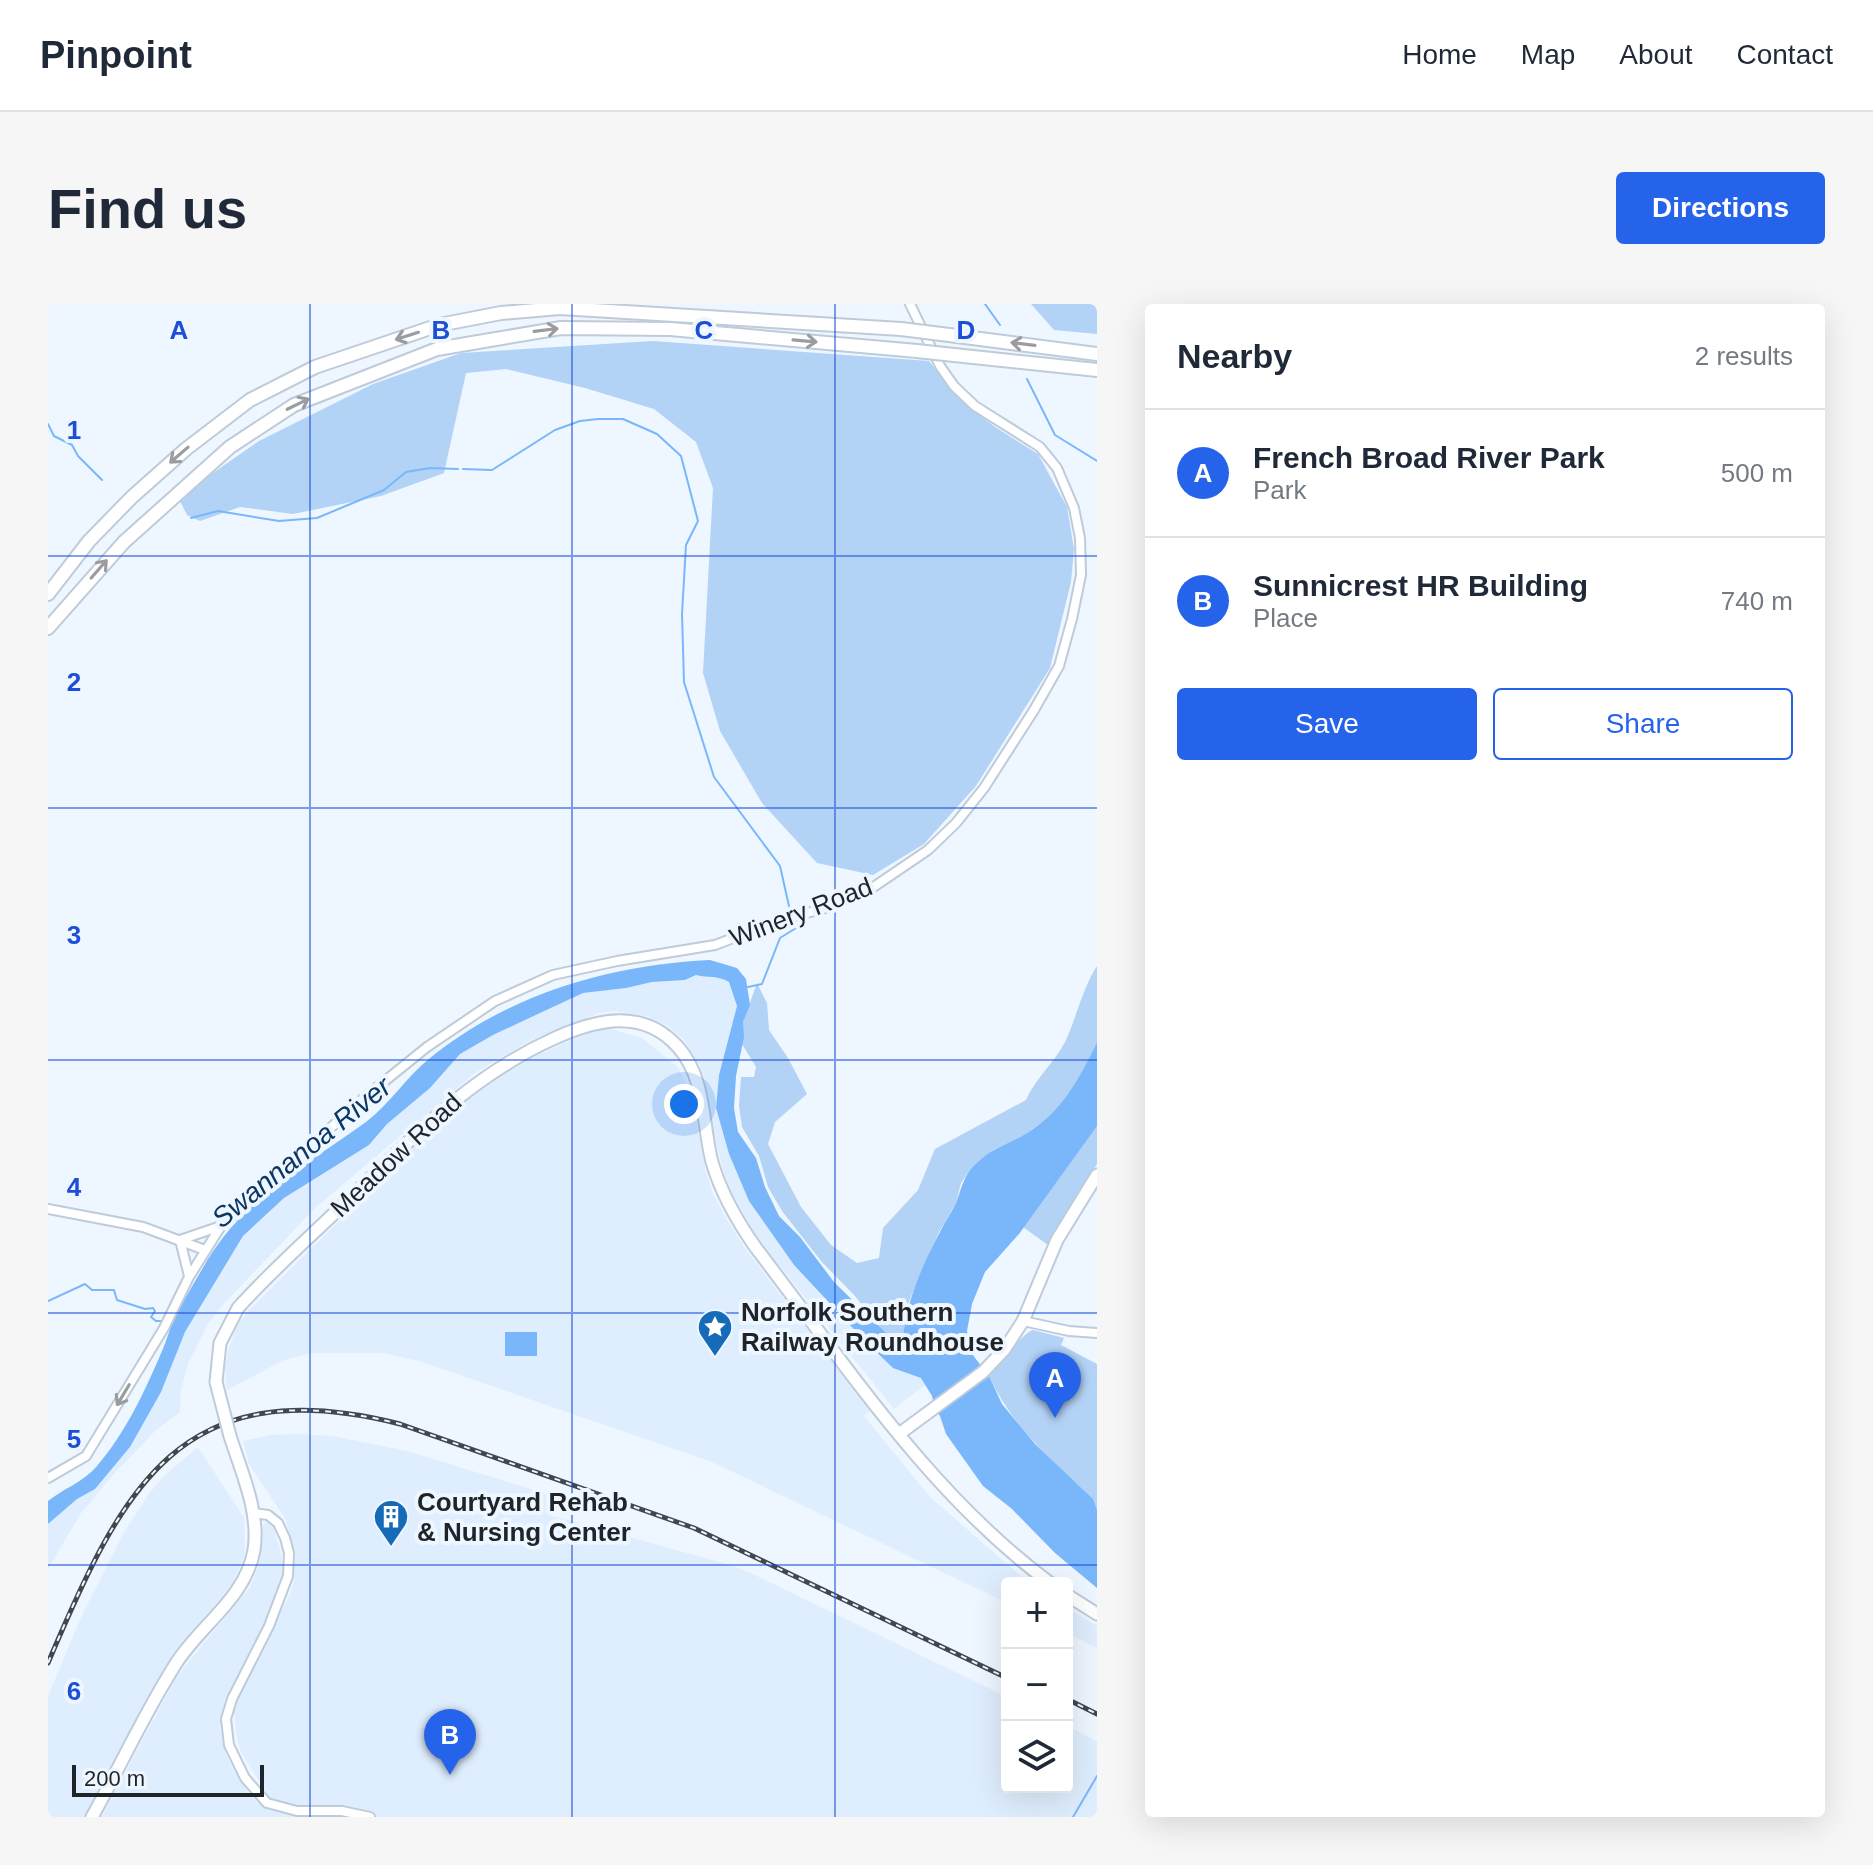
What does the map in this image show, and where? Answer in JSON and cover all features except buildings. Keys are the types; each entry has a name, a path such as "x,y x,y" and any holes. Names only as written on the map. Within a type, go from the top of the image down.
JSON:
{"highway":[{"path":"48,594 89,541 132,497 186,449 250,400 315,367 439,325 501,313 560,308 901,329 1097,354"},
{"path":"48,628 124,542 230,447 294,405 437,349 561,328 670,329 1097,370"}],"main road":[{"name":"Meadow Road","path":"92,1817 177,1662 246,1575 254,1548 253,1513 216,1382 220,1343 238,1308 449,1104 488,1073 581,1026 618,1019 654,1029 684,1053 698,1084 713,1166 736,1219 932,1475 978,1523 1043,1577"},
{"path":"899,1434 983,1372 1012,1340 1057,1240 1097,1175"},
{"path":"883,1412 898,1420 918,1419"},
{"path":"1073,1599 1097,1614"}],"street":[{"name":"Winery Road","path":"48,1478 86,1456 164,1328 189,1277 221,1226 365,1097 427,1047 495,1001 553,975 715,945 780,920 830,907 875,886 928,850 956,823 1003,760 1059,666 1081,575 1080,538 1074,508 1057,468 1040,447 1016,429 975,406 954,386 940,366 910,304"},
{"path":"48,1209 143,1227 205,1250"},
{"path":"180,1240 221,1226"},
{"path":"180,1240 189,1266 189,1277"},
{"path":"1023,1321 1069,1331 1097,1333"},
{"path":"253,1513 268,1515 280,1526 289,1553 288,1576 269,1626 228,1709 226,1725 232,1752 251,1789 267,1803 297,1811 342,1811 370,1817"}],"shaded area":[{"path":"1031,304 1097,304 1097,334 1054,330"},
{"path":"653,341 929,361 958,398 995,427 1038,454 1067,507 1074,549 1071,582 1050,668 976,786 924,844 873,875 817,863 762,803 720,731 703,673 713,488 696,442 654,409 506,369 466,373 444,473 381,496 293,514 240,507 200,521 187,515 180,501 203,480 259,441 373,384 461,353"},
{"path":"1097,966 1097,1042 1082,1074 1064,1102 1044,1121 993,1150 967,1174 912,1294 907,1307 903,1340 895,1342 886,1336 855,1296 821,1261 782,1211 768,1187 759,1156 742,1127 739,1106 741,1077 754,1077 756,1067 742,1044 743,1022 757,983 767,1003 769,1030 807,1094 775,1122 768,1144 801,1207 831,1245 857,1263 879,1258 883,1228 918,1190 935,1149 1026,1100 1065,1042"},
{"path":"696,975 720,977 729,982 734,990 737,1006 719,1075 716,1108 729,1154 762,1219 794,1265 864,1340 926,1384 894,1409 755,1235 723,1169 705,1080 683,1039 668,1026 647,1016 614,1011 599,1013 529,1041 475,1073 315,1208 219,1309 188,1364 181,1390 180,1412 156,1430 112,1476 81,1513 48,1569 48,1524 77,1499 95,1489 130,1447 185,1332 243,1236 284,1198 369,1145 387,1124 430,1088 460,1054 493,1035 583,993 685,980"},
{"path":"607,1028 642,1038 678,1067 691,1093 713,1194 727,1220 747,1251 870,1411 864,1416 930,1497 1022,1577 1001,1577 1001,1600 712,1462 419,1361 383,1353 312,1353 284,1360 227,1390 225,1368 228,1351 236,1328 248,1311 433,1128 478,1089 526,1060 594,1030"},
{"path":"1097,1125 1097,1164 1048,1245 1023,1227"},
{"path":"1033,1330 1064,1338 1061,1345 1097,1364 1097,1510 1087,1494 1021,1427 989,1376"},
{"path":"271,1435 332,1436 407,1451 557,1497 550,1515 734,1566 757,1576 1001,1694 1001,1793 1073,1793 1073,1729 1097,1741 1097,1817 101,1817 177,1676 250,1587 259,1565 263,1524 267,1522 273,1526 280,1548 283,1566 281,1581 263,1626 225,1699 220,1727 233,1769 251,1796 271,1812 267,1794 241,1752 234,1713 294,1581 295,1556 286,1520 249,1464 243,1441"},
{"path":"198,1447 244,1518 245,1552 241,1565 231,1585 174,1653 85,1817 48,1817 48,1696 82,1615 123,1534 163,1477"},
{"path":"1073,1612 1097,1626 1097,1648 1073,1636"}],"water":[{"path":"710,960 737,968 746,979 750,1005 743,1022 744,1037 736,1076 734,1108 738,1132 756,1158 779,1216 800,1237 834,1282 895,1342 903,1339 916,1283 970,1171 984,1156 1027,1133 1051,1115 1076,1081 1097,1042 1097,1126 1019,1234 985,1272 972,1304 967,1331 972,1354 989,1376 1002,1404 1035,1444 1093,1499 1097,1510 1097,1588 983,1486 946,1434 932,1396 921,1378 893,1368 864,1340 794,1265 749,1201 729,1154 716,1108 719,1075 737,1006 729,982 696,975 685,980 583,993 493,1035 460,1054 430,1088 387,1124 369,1145 284,1198 243,1236 185,1332 161,1392 130,1447 95,1489 77,1499 48,1524 48,1501 92,1471 117,1439 149,1381 175,1317 208,1259 241,1217 260,1199 375,1115 430,1058 493,1016 527,1000 598,976 635,968"},
{"path":"505,1332 537,1332 537,1356 505,1356"}],"waterway":[{"path":"985,304 1000,325"},
{"path":"1027,379 1055,435 1097,461"},
{"path":"463,469 492,470 555,430 580,421 598,419 623,419 657,434 681,456 698,521 686,545 682,614 684,682 714,777 780,866 791,915"},
{"path":"48,424 54,436 72,445 78,456 102,480"},
{"path":"191,518 218,511 279,521 317,518 384,490 406,472 430,468 458,469"},
{"path":"748,987 762,984 780,938 796,928 793,921"},
{"path":"48,1301 85,1284 92,1290 114,1290 117,1300 145,1309 153,1308 155,1311 151,1317 156,1321 165,1321"},
{"path":"1073,1817 1097,1776"}],"railway":[{"path":"48,1663 104,1543 135,1495 170,1456 212,1429 263,1413 325,1411 400,1424 694,1528 1001,1675"},
{"path":"1073,1702 1097,1714"}],"place":[{"name":"Norfolk Southern Railway Roundhouse","path":"715,1358"},
{"name":"French Broad River Park","path":"1055,1418"},
{"name":"Courtyard Rehab & Nursing Center","path":"391,1548"},
{"name":"Sunnicrest HR Building","path":"450,1775"}],"water label":[{"name":"Swannanoa River","path":"301,1152"}]}
